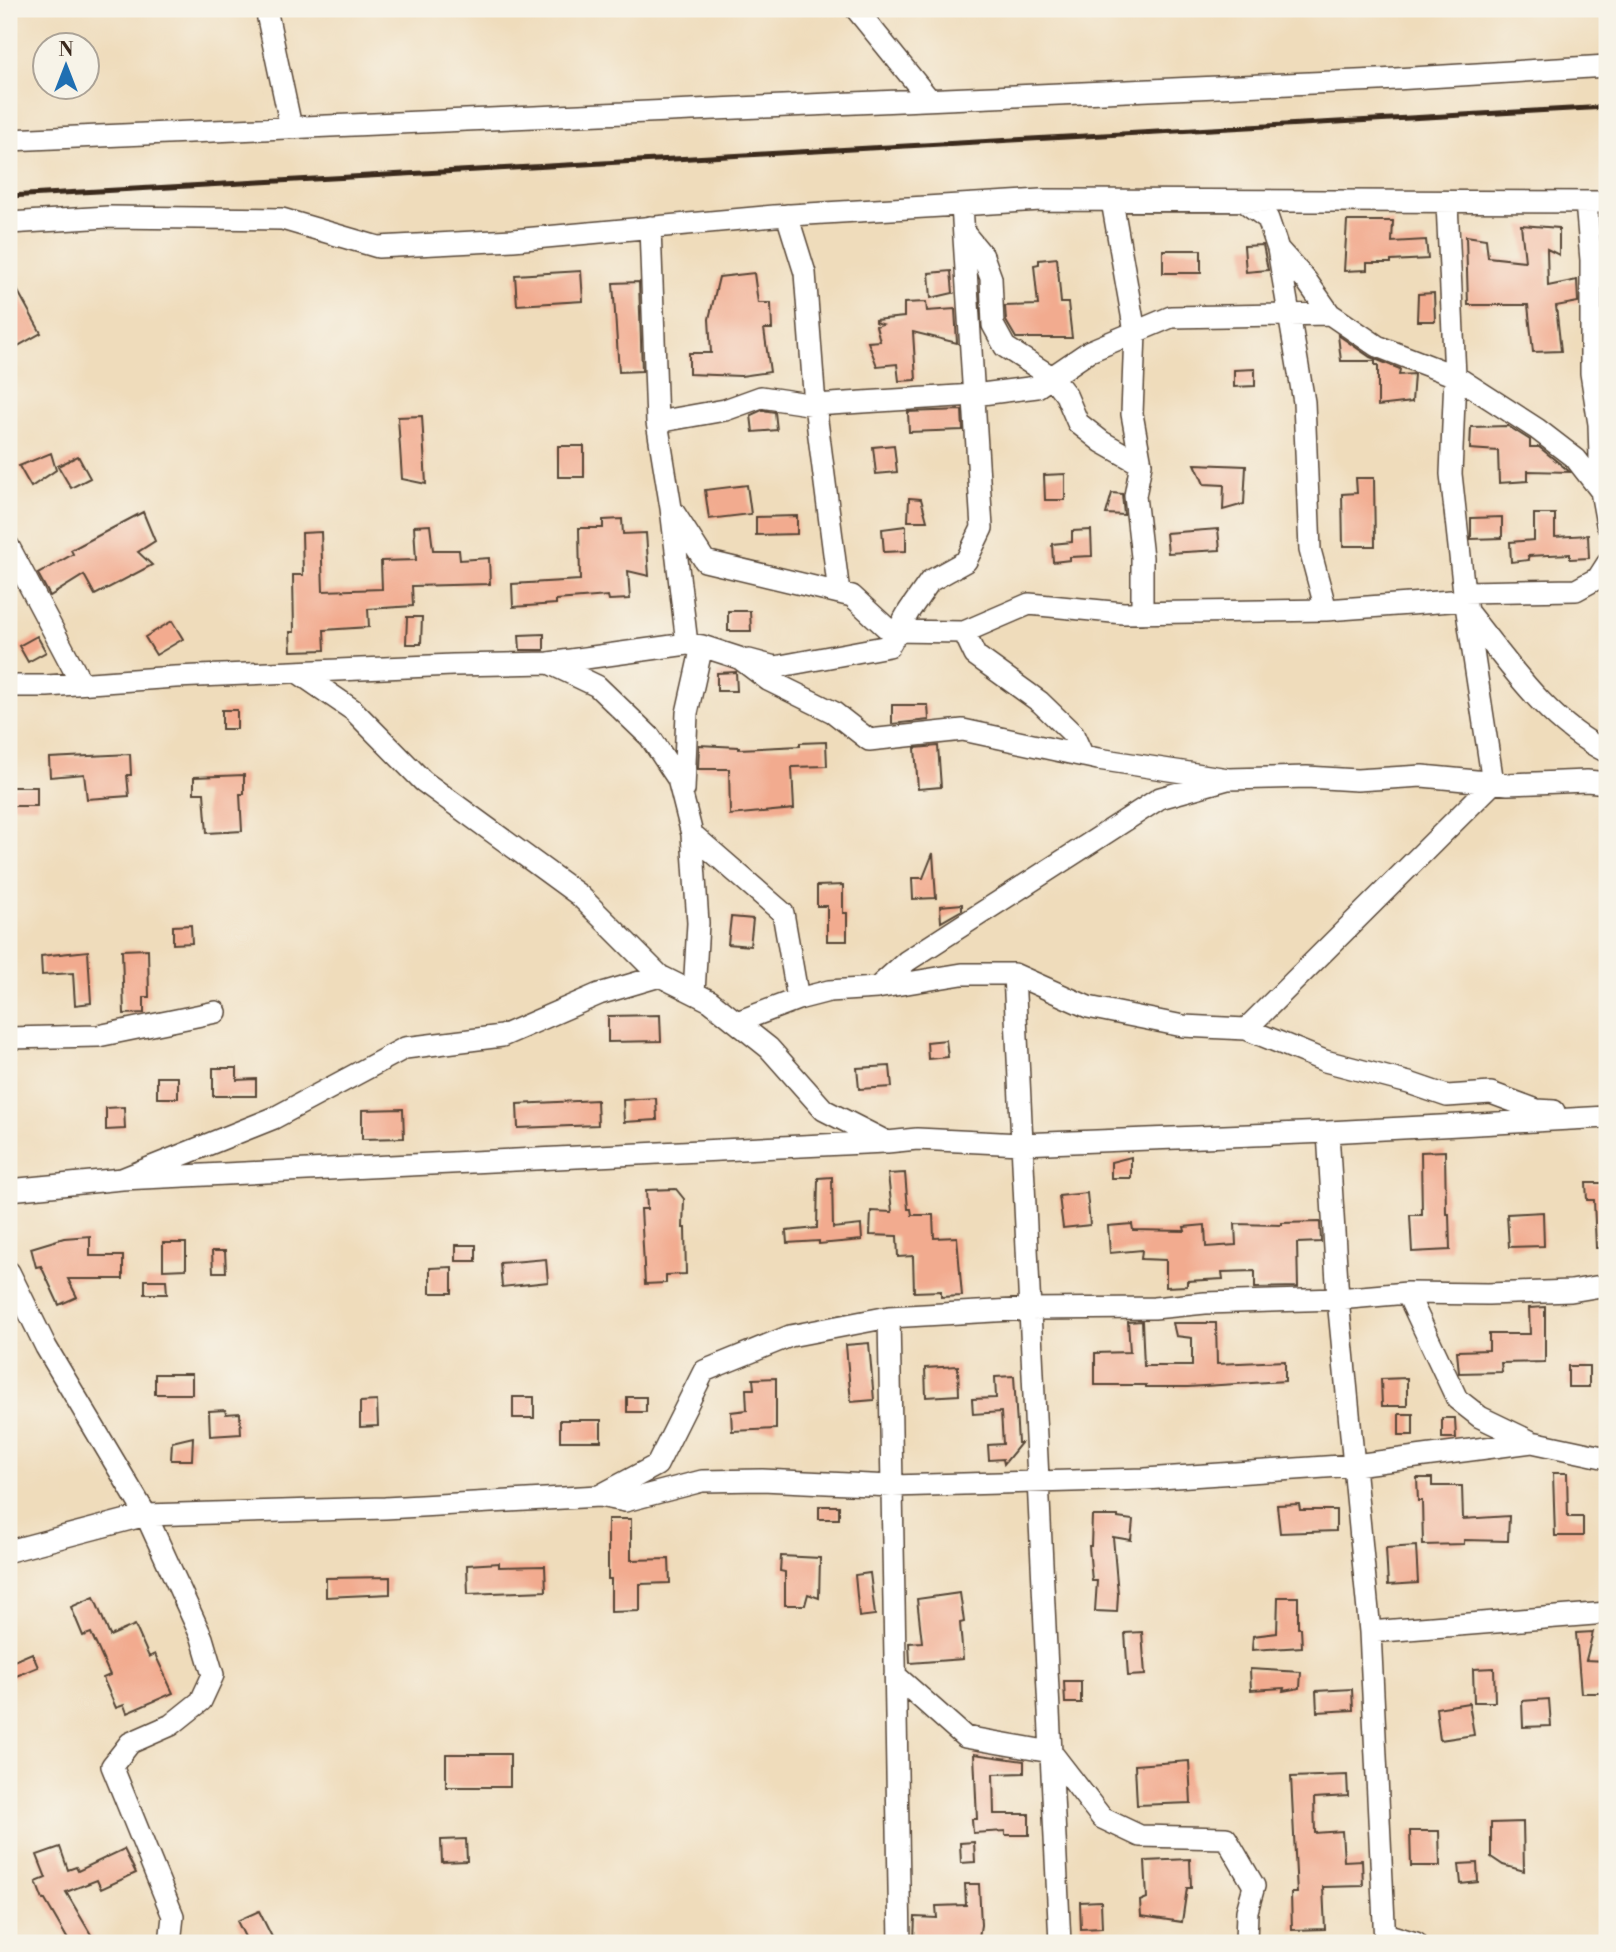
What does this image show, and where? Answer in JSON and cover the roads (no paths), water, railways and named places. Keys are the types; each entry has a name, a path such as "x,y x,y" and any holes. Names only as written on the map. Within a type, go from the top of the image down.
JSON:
{"street":[{"path":"266,9 291,127"},
{"path":"856,9 929,99"},
{"path":"9,140 1379,80 1607,66"},
{"path":"9,223 108,217 282,219 378,247 513,240 787,215 1041,200 1597,202 1591,260 1591,373 1600,424 1607,524"},
{"path":"1112,201 1135,332 1132,414 1141,464 1135,496 1142,557 1142,612"},
{"path":"1245,202 1268,219 1278,249 1304,402 1310,550 1326,610"},
{"path":"1447,203 1455,376 1451,474 1466,601 1493,783"},
{"path":"9,685 549,663 695,645 775,667 889,646 930,581 966,561 982,528 962,205"},
{"path":"787,215 805,273 815,405 839,593"},
{"path":"650,227 657,422 695,645 687,713 684,802"},
{"path":"964,233 982,257 991,278 993,325 1004,346 1052,377 1066,395 1078,423 1102,442 1141,464"},
{"path":"1278,249 1331,314 1377,346 1455,376 1537,429 1576,459 1604,491"},
{"path":"657,422 725,410 761,397 815,405 974,395 1037,387 1090,351 1171,317 1331,314"},
{"path":"671,508 705,561 852,596 890,631 964,632 1030,604 1122,613 1326,610 1466,601 1576,590 1598,578 1607,564"},
{"path":"9,547 81,683"},
{"path":"1466,601 1540,702 1588,743 1607,752"},
{"path":"964,632 975,655 1040,702 1073,734 1083,756"},
{"path":"739,658 768,680 833,712 869,740 963,730 1083,756 1228,779 1307,777 1357,780 1422,776 1493,783 1607,783"},
{"path":"549,663 597,686 650,737 678,779 697,838 698,923 694,993"},
{"path":"299,673 353,710 423,781 579,895 660,976 710,1001 769,1048 824,1110 887,1142"},
{"path":"877,988 907,961 1160,798 1228,779"},
{"path":"1246,1029 1493,783"},
{"path":"697,838 782,913 798,999"},
{"path":"737,1022 798,999 829,991 877,988 962,974 1014,974 1088,1007 1183,1026 1246,1029 1325,1061 1447,1096 1491,1093 1537,1110 1607,1116"},
{"path":"1014,974 1060,1943"},
{"path":"122,1180 274,1118 405,1048 502,1036 599,994 660,976"},
{"path":"9,1038 98,1036 216,1012"},
{"path":"9,1190 122,1180 917,1139 1021,1143 1328,1132 1607,1116"},
{"path":"1328,1132 1338,1299 1370,1632 1385,1939 1416,1943"},
{"path":"9,1272 46,1347 146,1515 202,1638 213,1675 201,1702 172,1725 130,1743 111,1766 173,1916 170,1943"},
{"path":"599,1496 657,1465 704,1371 790,1336 889,1317 1030,1310 1154,1308 1407,1293 1530,1293 1571,1291 1607,1285"},
{"path":"1407,1293 1457,1399 1480,1417 1532,1442 1607,1458"},
{"path":"889,1317 900,1943"},
{"path":"9,1552 146,1515 385,1508 599,1496 625,1501 702,1481 762,1480 892,1486 1157,1478 1355,1465 1532,1442"},
{"path":"1370,1632 1607,1613"},
{"path":"895,1675 965,1737 1051,1752 1102,1818 1140,1836 1226,1838 1254,1886 1247,1911 1246,1943"}],"railway":[{"path":"9,196 1607,107"}]}
